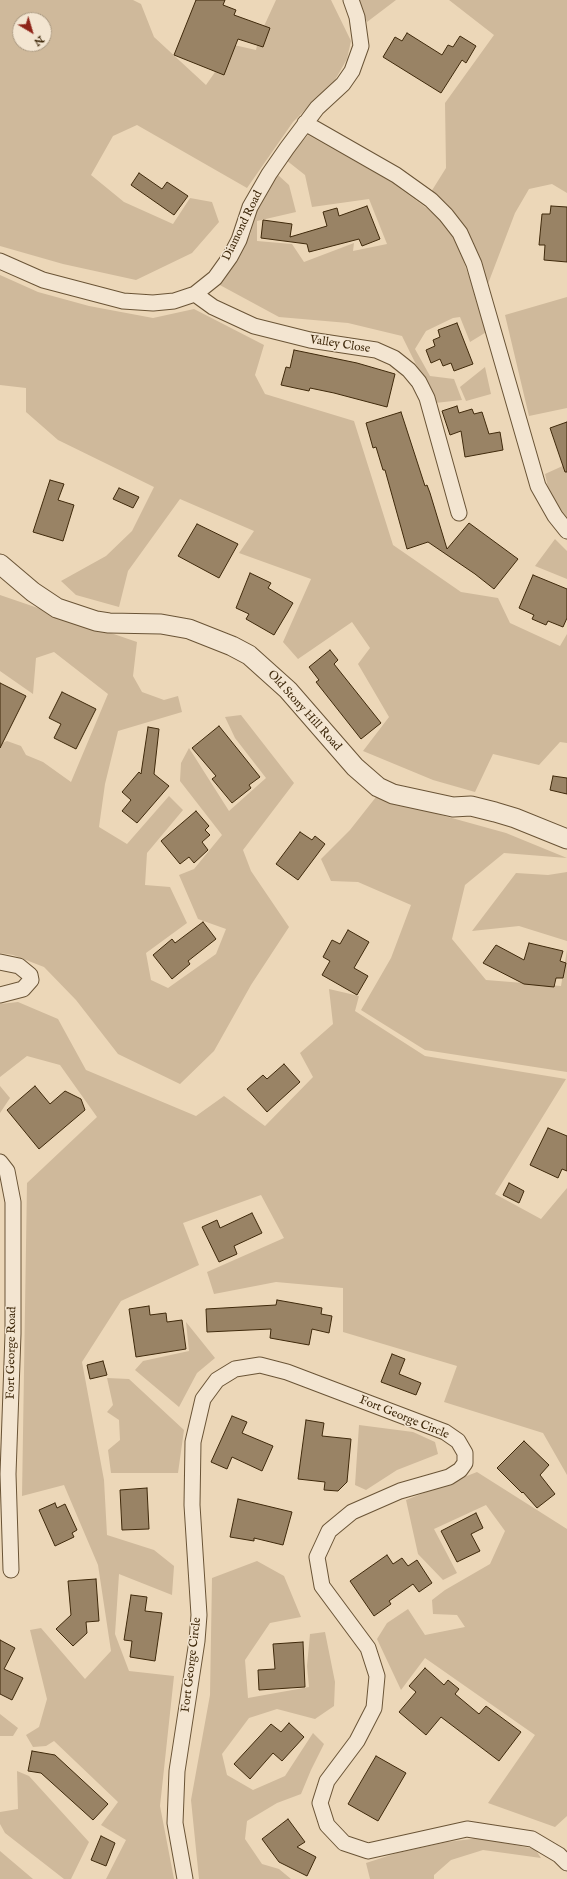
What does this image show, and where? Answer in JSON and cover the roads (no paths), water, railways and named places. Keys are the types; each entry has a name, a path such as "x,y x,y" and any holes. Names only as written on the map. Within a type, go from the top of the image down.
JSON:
{"street":[{"name":"Diamond Road","path":"0,261 43,280 123,301 174,301 195,294 215,278 230,257 239,240 250,207 269,174 318,108 343,84 358,58 361,46 360,31 351,0"},
{"path":"305,124 396,175 431,200 446,215 460,233 474,264 538,486 555,516 567,531"},
{"name":"Valley Close","path":"195,294 213,307 254,326 310,340 376,350 394,358 409,370 419,382 427,398 459,512"},
{"name":"Old Stony Hill Road","path":"0,564 33,592 57,608 109,623 162,624 189,629 232,646 249,655 288,690 355,766 378,787 393,794 453,807 471,806 495,812 515,818 567,839"},
{"path":"0,962 19,966 30,975 31,980 23,990 0,995"},
{"name":"Fort George Road","path":"0,1162 7,1171 13,1202 13,1334 4,1474 11,1570"},
{"name":"Fort George Circle","path":"185,1879 175,1823 177,1771 197,1641 198,1622 192,1505 193,1442 203,1399 217,1380 235,1369 260,1365 287,1372 445,1432 458,1441 465,1453 465,1463 460,1470 449,1477 400,1491 352,1512 329,1531 317,1558 322,1586 368,1648 378,1676 374,1708 357,1740 327,1781 320,1803 327,1825 344,1843 368,1851 467,1829 532,1839 559,1855 567,1863"}]}
